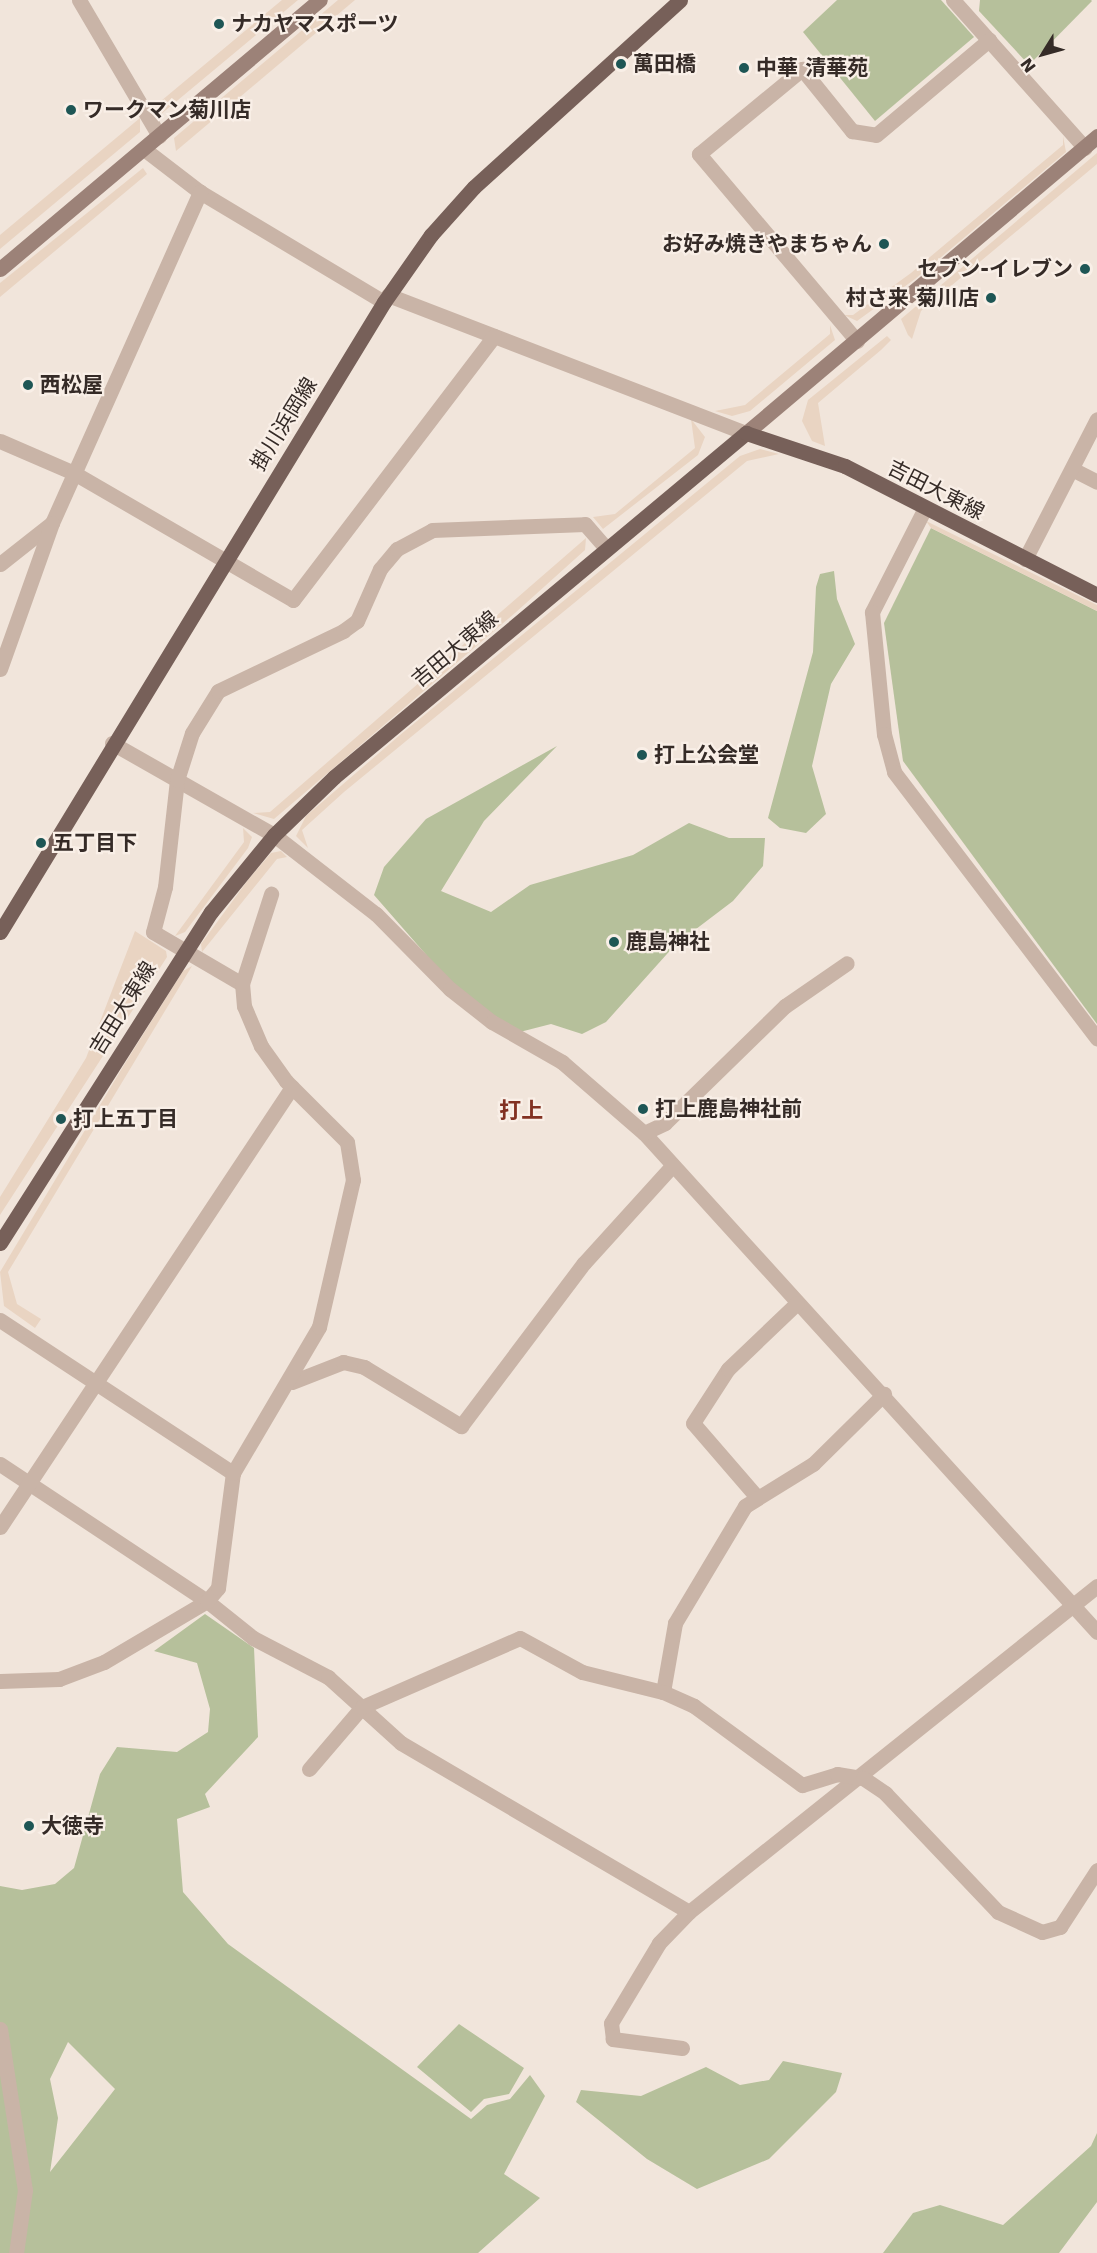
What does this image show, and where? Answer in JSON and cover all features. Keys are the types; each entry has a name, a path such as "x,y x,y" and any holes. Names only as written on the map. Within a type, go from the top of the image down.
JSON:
{"main road":[{"name":"掛川浜岡線","path":"0,932 112,743 386,299 474,188 681,0"},
{"name":"吉田大東線","path":"0,1243 183,952 274,834 334,777 746,433 845,466 1097,595"}],"street":[{"path":"79,0 159,136"},
{"path":"0,269 320,0"},
{"path":"955,1 1085,148"},
{"path":"857,342 699,154 802,69 852,131 876,135 989,40"},
{"path":"144,149 200,192 386,299 494,336 746,433 857,342 1097,136"},
{"path":"0,669 52,523 200,192"},
{"path":"0,441 74,473 226,559 293,600 494,336"},
{"path":"1024,559 1097,419"},
{"path":"1072,469 1097,482"},
{"path":"925,508 872,612 884,734 894,772 1097,1038"},
{"path":"0,564 52,523"},
{"path":"242,984 183,952 153,932 165,887 177,780 192,733 218,691 357,621 380,569 396,549 432,530 585,524 607,549"},
{"path":"112,743 274,834 376,914 457,995 492,1022 562,1062 644,1133 797,1303 884,1394 1097,1632"},
{"path":"0,1681 58,1679 104,1662 207,1601 218,1588 233,1473 292,1382 319,1327 353,1180 347,1142 292,1087 261,1046 242,984 272,894"},
{"path":"644,1133 665,1123 785,1006 847,963"},
{"path":"0,1527 292,1087"},
{"path":"292,1382 343,1362 364,1367 461,1426 584,1263 673,1165"},
{"path":"756,1496 693,1423 728,1369 797,1303"},
{"path":"0,1320 98,1381 233,1473"},
{"path":"663,1692 675,1623 756,1496 813,1464 884,1394"},
{"path":"0,1464 207,1601 253,1638 328,1677 402,1743 689,1912"},
{"path":"682,2048 613,2039 611,2023 659,1943 689,1912 863,1778 1097,1586"},
{"path":"309,1769 362,1707 520,1638 582,1672 663,1692 750,1743 802,1785 837,1774 863,1778 885,1792 998,1911 1042,1932 1060,1928 1097,1870"},
{"path":"0,2029 25,2190 16,2253"}],"green space":[{"path":"837,0 941,0 974,37 875,121 803,32"},
{"path":"980,0 1092,1 1029,65 979,11"},
{"path":"931,528 1097,611 1097,1024 903,761 884,623"},
{"path":"834,571 837,599 855,644 831,684 812,766 826,814 806,833 780,828 768,818 813,652 816,587 820,574"},
{"path":"557,746 484,821 441,891 491,912 530,885 633,855 689,823 729,838 765,838 763,866 733,901 675,945 606,1022 582,1034 551,1024 512,1034 470,1005 374,895 384,867 426,819"},
{"path":"205,1614 254,1648 258,1737 205,1794 210,1807 177,1819 183,1892 228,1944 471,2119 487,2105 510,2099 530,2075 545,2096 504,2174 540,2198 478,2253 0,2253 0,1886 22,1890 55,1884 74,1868 100,1774 117,1747 177,1752 208,1732 210,1709 197,1663 154,1651","holes":["68,2042 115,2089 50,2172 58,2118 50,2079"]},
{"path":"459,2024 524,2068 509,2094 484,2099 471,2112 417,2067"},
{"path":"783,2061 842,2073 836,2092 769,2159 697,2189 647,2159 576,2102 581,2090 641,2096 706,2067 740,2085 769,2080"},
{"path":"1097,2133 1097,2202 1059,2253 883,2253 913,2213 940,2205 1003,2225 1091,2146"}],"shaded area":[{"path":"282,0 298,0 160,115 152,113 147,104 155,106"},
{"path":"338,0 355,0 176,151 174,138"},
{"path":"140,118 140,132 0,249 0,235"},
{"path":"1063,136 1066,152 915,279 857,321 844,315 853,315 911,273 1063,145"},
{"path":"1097,153 1097,164 921,311 912,339 908,335 901,319"},
{"path":"143,168 147,174 0,297 0,283"},
{"path":"830,325 835,340 750,411 732,416 715,411 745,405 830,334"},
{"path":"887,336 891,340 881,350 818,403 825,446 812,441 802,421 808,400"},
{"path":"691,419 705,437 698,455 603,529 593,517 615,514 695,448"},
{"path":"760,449 779,454 747,461 344,792 302,830 308,848 296,836 306,816 400,735 740,456"},
{"path":"926,521 1097,605 1097,611 931,528"},
{"path":"586,538 585,550 515,613 274,819 253,813 270,812"},
{"path":"243,828 252,837 248,848 185,932 175,936 244,842"},
{"path":"281,851 287,857 277,859 202,952 201,944 248,880 271,853"},
{"path":"135,931 166,951 167,957 0,1215 0,1197 86,1058"},
{"path":"192,966 8,1272 17,1304 41,1319 35,1328 4,1306 0,1272 124,1065 183,971"}],"place":[{"name":"ナカヤマスポーツ","path":"219,24"},
{"name":"萬田橋","path":"621,64"},
{"name":"中華 清華苑","path":"744,68"},
{"name":"ワークマン菊川店","path":"71,110"},
{"name":"お好み焼きやまちゃん","path":"884,244"},
{"name":"セブン-イレブン","path":"1085,269"},
{"name":"村さ来 菊川店","path":"991,298"},
{"name":"西松屋","path":"28,385"},
{"name":"打上公会堂","path":"642,755"},
{"name":"五丁目下","path":"41,843"},
{"name":"鹿島神社","path":"614,942"},
{"name":"打上鹿島神社前","path":"643,1109"},
{"name":"打上五丁目","path":"61,1119"},
{"name":"大徳寺","path":"29,1826"}],"district":[{"name":"打上","path":"521,1111"}]}
